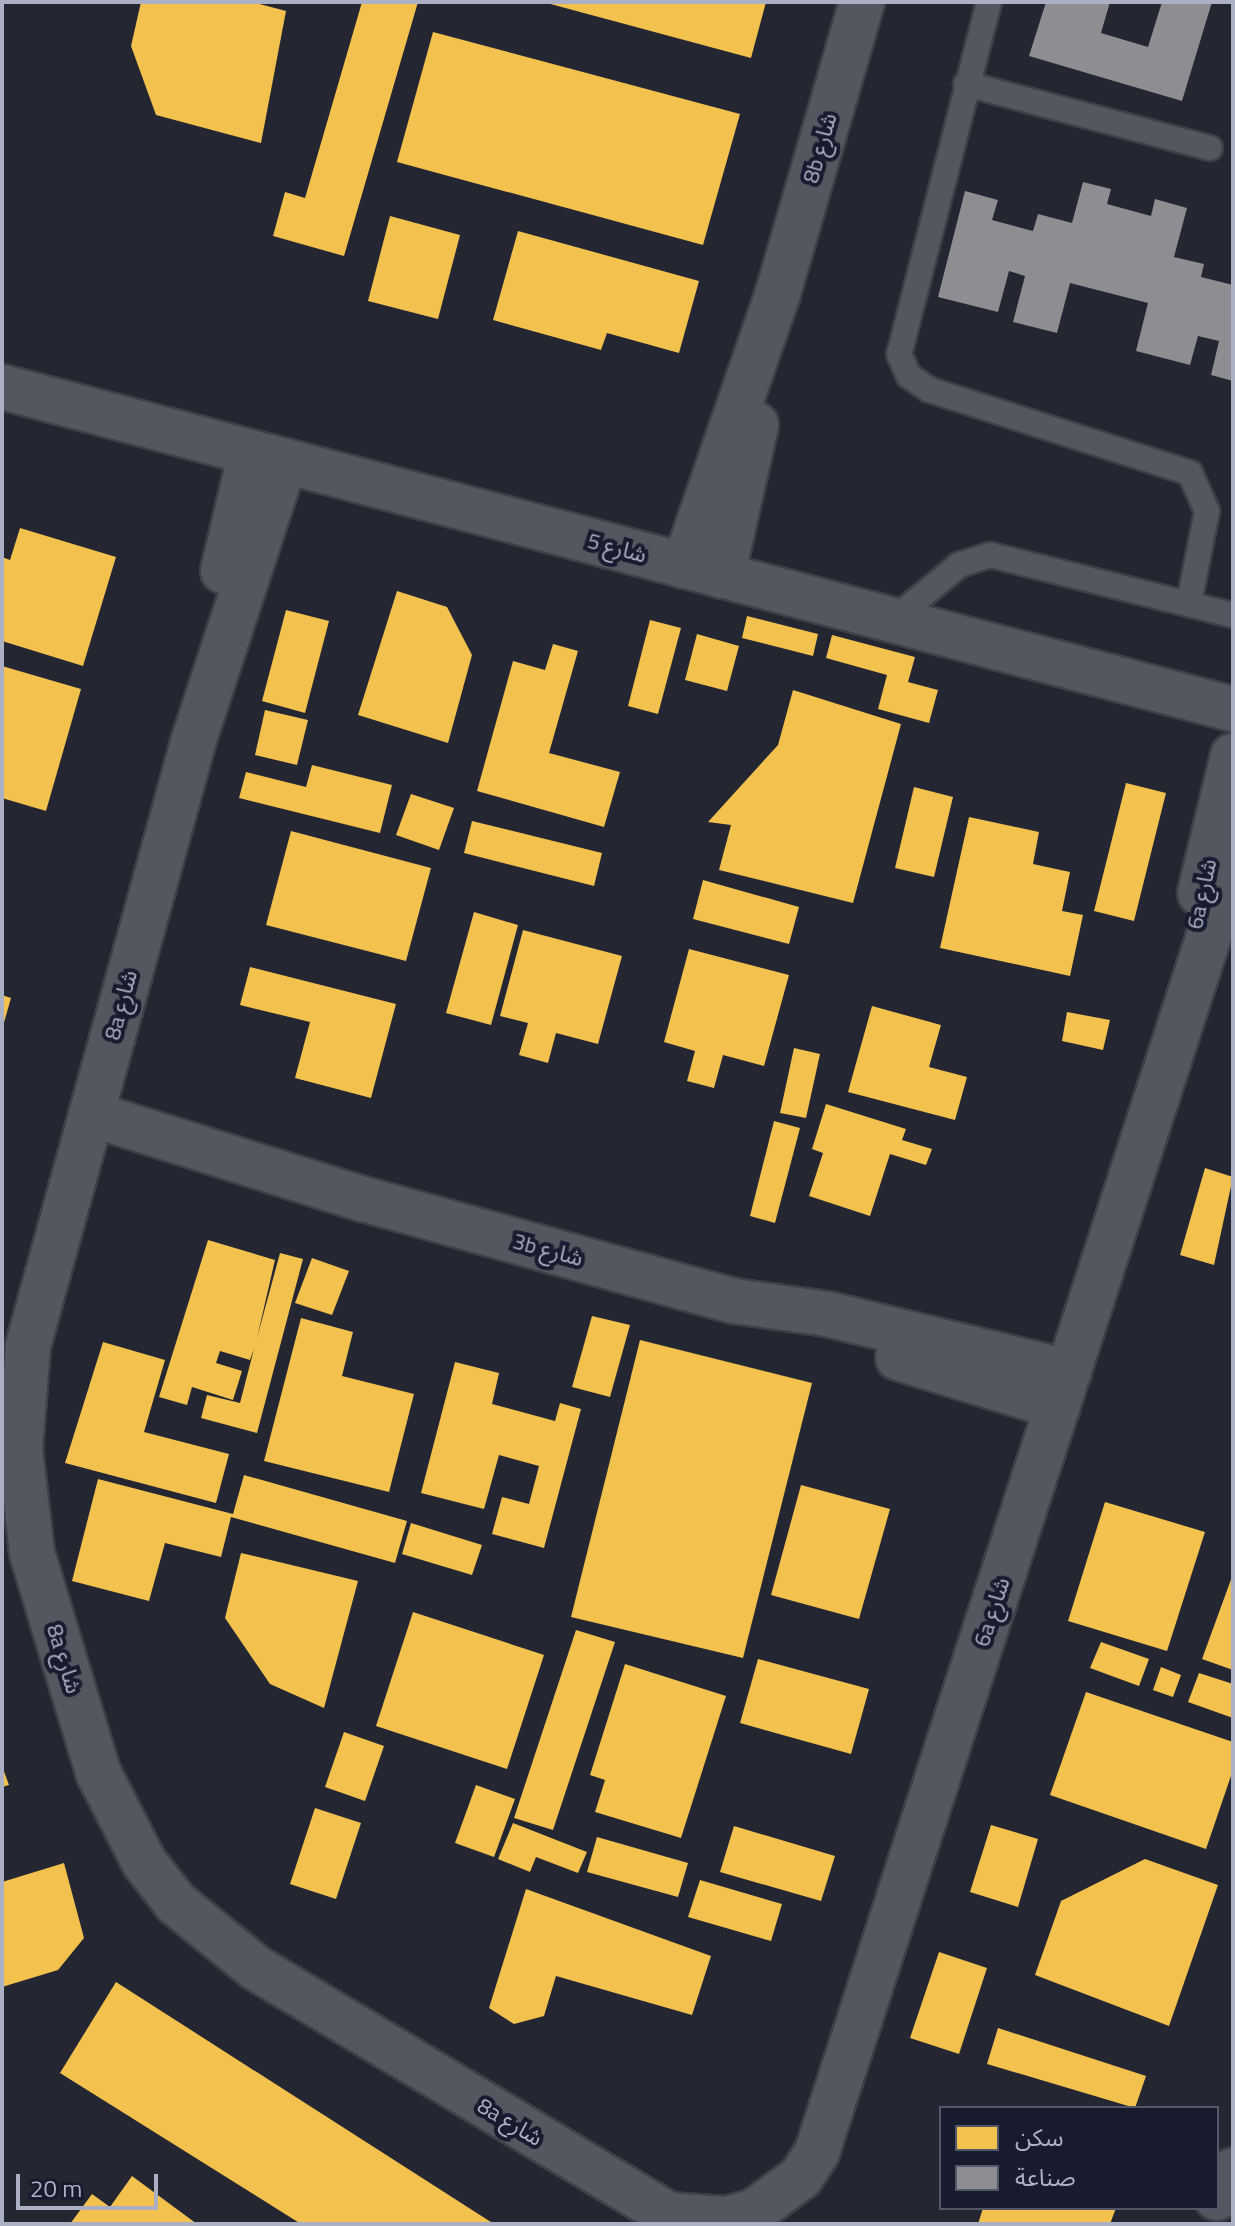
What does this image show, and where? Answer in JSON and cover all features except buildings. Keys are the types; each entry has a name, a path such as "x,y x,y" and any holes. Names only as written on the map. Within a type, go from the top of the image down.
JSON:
{"street":[{"name":"8b شارع","path":"703,571 765,387 778,293 862,2"},
{"name":"شارع 5","path":"2,387 1233,709"},
{"name":"8a شارع","path":"268,457 28,1346 24,1501 98,1772 144,1862 213,1938 256,1968 641,2202 697,2220 755,2211"},
{"name":"6a شارع","path":"1188,986 1194,923 1233,756"},
{"name":"6a شارع","path":"755,2211 801,2177 828,2124 1064,1389 1188,986 1233,861"},
{"name":"3b شارع","path":"87,1129 363,1199 734,1301 819,1335 1064,1389"},
{"path":"1219,2194 1233,2170"}],"lane":[{"path":"989,2 900,329 903,365 930,390 1190,473 1207,511 1189,603"},
{"path":"966,84 1210,148"},
{"path":"893,620 959,565 990,555 1233,615"}]}
